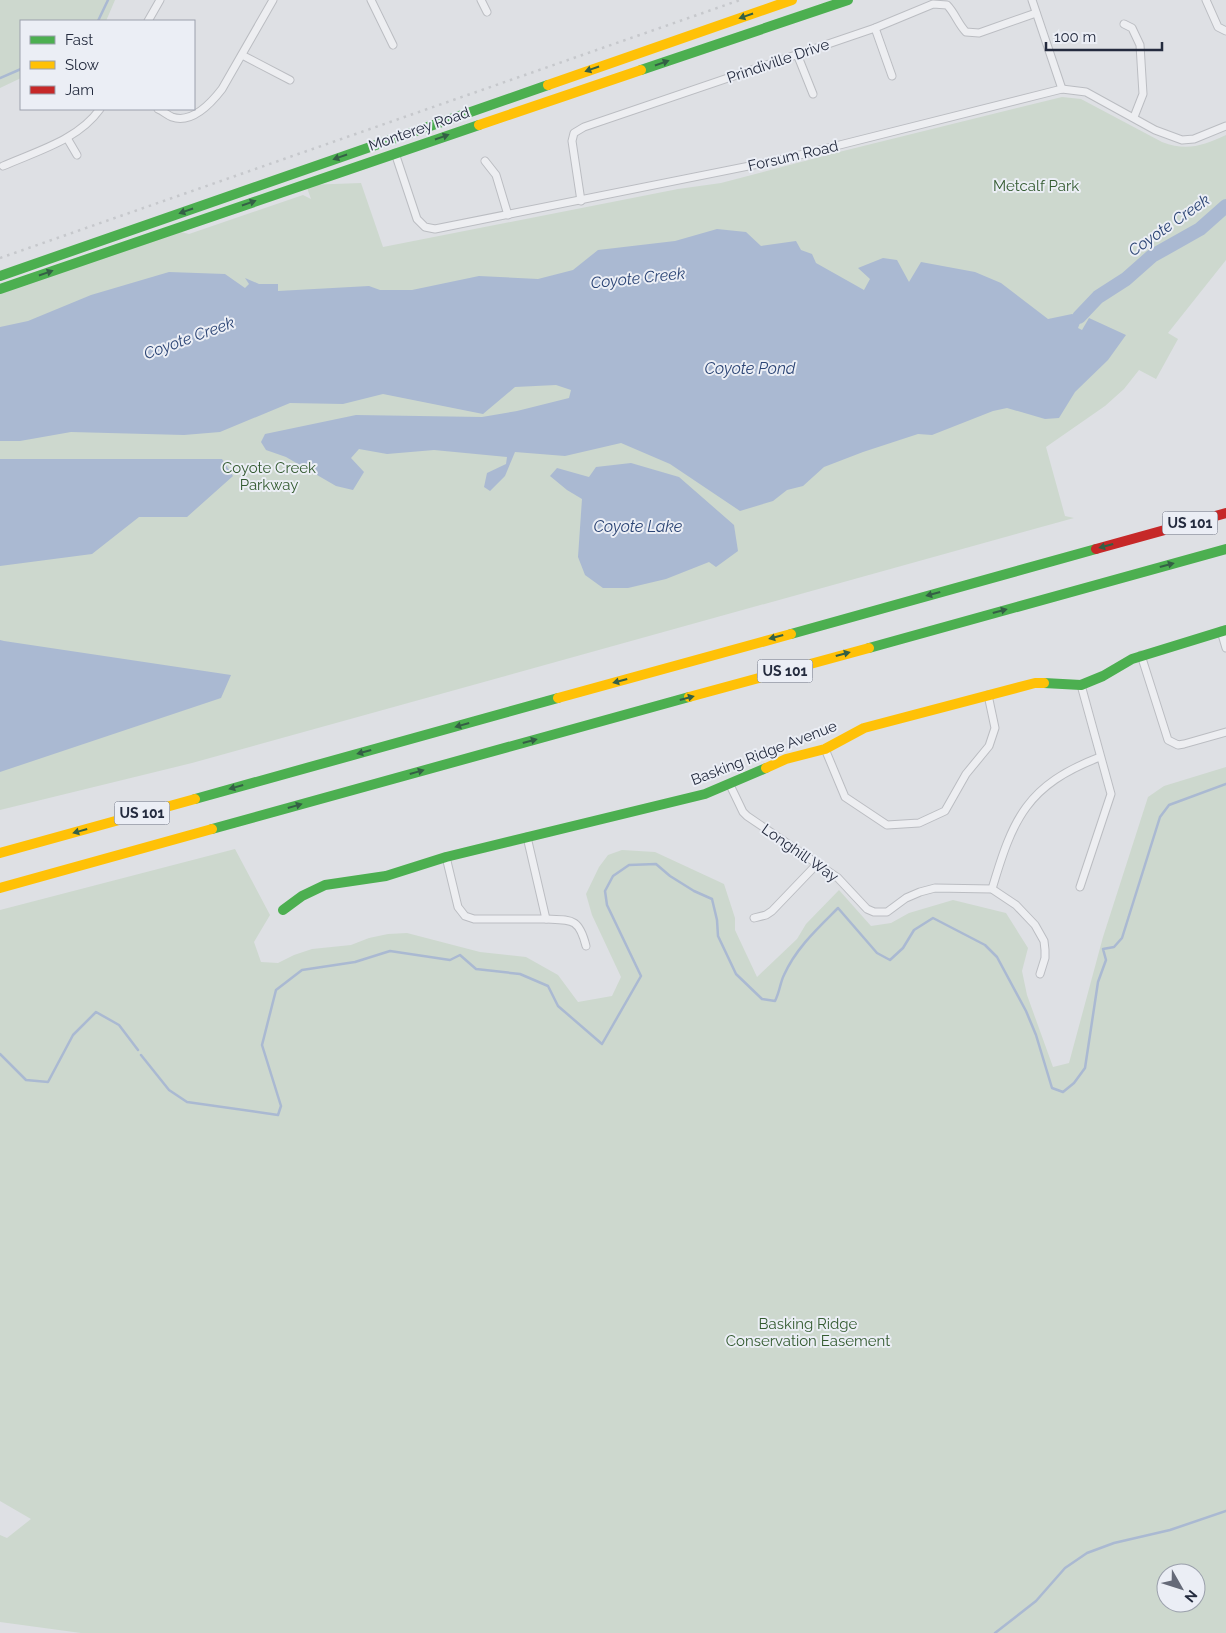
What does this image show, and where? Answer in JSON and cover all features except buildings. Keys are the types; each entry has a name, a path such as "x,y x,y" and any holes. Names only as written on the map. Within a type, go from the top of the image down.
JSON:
{"main road":[{"name":"Monterey Road","path":"0,276 792,0"},
{"name":"Monterey Road","path":"0,289 848,0"},
{"name":"US 101","path":"0,853 1226,513"},
{"name":"US 101","path":"0,888 1226,548"},
{"name":"Basking Ridge Avenue","path":"283,910 302,896 326,885 386,876 446,857 706,794 786,759 825,748 864,728 1035,683 1081,685 1098,679 1123,663 1141,655 1224,631"}],"street":[{"path":"149,20 160,0"},
{"path":"160,110 174,118 191,116 203,110 213,101 273,0"},
{"path":"372,0 393,45"},
{"path":"481,0 487,12"},
{"path":"1032,0 1062,88"},
{"path":"1206,0 1218,27 1226,32"},
{"name":"Prindiville Drive","path":"581,201 572,141 574,133 584,127 875,28 933,4 946,5 966,32 979,33 1036,12"},
{"path":"1124,24 1132,28 1140,45 1144,94 1134,117"},
{"path":"875,28 892,76"},
{"path":"797,54 813,94"},
{"path":"242,55 290,80"},
{"name":"Forsum Road","path":"395,153 417,219 425,227 435,229 784,159 1062,88 1086,92 1155,130 1182,140 1194,139 1226,126"},
{"path":"3,166 67,138 92,121 99,110"},
{"path":"67,138 77,156"},
{"path":"485,161 496,175 508,215"},
{"path":"1224,631 1226,648"},
{"path":"1141,655 1168,740 1178,745 1226,732"},
{"path":"1080,887 1110,798 1110,790 1081,685"},
{"path":"825,748 845,797 887,825 919,822 944,811 966,774 989,746 995,728 988,695"},
{"path":"1040,974 1045,958 1045,950 1044,941 1035,925 1016,904 992,889 1013,827 1030,802 1055,778 1100,757"},
{"name":"Longhill Way","path":"730,785 743,812 747,816 838,878 867,908 874,912 887,912 906,898 935,888 992,889"},
{"path":"527,837 546,919"},
{"path":"446,857 458,907 465,916 474,918 568,920 582,930 586,946"},
{"path":"754,918 766,916 772,911 818,863"}],"green space":[{"path":"0,0 115,0 106,20 20,20 20,78 0,88"},
{"name":"Coyote Creek Parkway","path":"1062,97 1081,99 1171,145 1180,147 1195,146 1226,135 1226,260 1168,333 1178,339 1156,379 1139,370 1124,389 1105,406 1046,447 1065,516 1074,518 192,763 0,810 0,289 172,230 189,234 303,195 311,199 306,185 361,183 383,247 678,189 721,183"},
{"name":"Basking Ridge Conservation Easement","path":"1226,767 1226,1633 81,1633 0,1622 0,1535 7,1538 31,1519 0,1501 0,910 235,849 270,915 254,942 261,962 278,963 312,949 351,945 369,938 407,933 480,952 526,957 558,975 578,1002 612,996 621,977 592,915 586,894 599,867 608,855 622,850 655,852 724,884 735,918 735,930 757,977 797,939 806,924 839,890 871,926 891,923 909,913 953,900 1006,913 1028,948 1022,971 1027,995 1053,1067 1069,1063 1103,937 1148,797 1164,786"}],"water":[{"name":"Coyote Pond","path":"717,229 746,232 761,246 796,241 801,250 812,254 816,263 864,290 870,279 858,268 883,258 897,260 909,282 921,262 975,272 1001,283 1048,319 1072,314 1082,318 1078,328 1082,330 1089,318 1126,335 1108,360 1075,392 1059,418 1045,419 1007,408 993,411 932,435 918,434 824,467 803,486 787,490 773,501 740,511 670,464 621,443 565,456 515,452 505,476 490,491 484,487 487,473 506,464 507,457 434,450 387,454 359,449 351,458 364,472 353,490 336,486 286,457 266,450 261,442 265,434 356,415 482,417 517,411 569,398 571,390 556,385 515,387 483,414 383,394 343,404 290,403 220,432 184,435 71,432 20,441 0,441 0,327 28,321 91,295 169,272 225,274 245,288 249,284 245,278 259,284 278,284 278,291 369,286 380,290 412,290 479,276 538,279 573,270 598,250 675,241"},
{"path":"0,459 222,459 233,476 187,517 139,517 92,554 0,566"},
{"name":"Coyote Lake","path":"631,463 679,477 734,525 738,551 716,567 709,562 666,579 628,588 603,588 585,575 578,557 582,499 550,476 557,468 589,477 596,467"},
{"path":"0,640 231,675 221,698 0,772"}],"waterway":[{"path":"98,20 108,0"},
{"path":"0,78 20,69"},
{"name":"Coyote Creek","path":"1079,317 1098,297 1126,279 1152,256 1200,229 1226,206"},
{"path":"141,1055 169,1090 187,1102 278,1115 281,1106 262,1045 276,990 302,970 355,962 390,951 450,960 460,955 476,969 520,974 548,986 558,1006 602,1044 641,976 607,905 605,891 613,876 629,865 656,864 670,876 694,891 712,899 717,920 718,936 736,974 762,999 775,1001 783,978 795,956 808,939 838,908 877,953 890,960 903,948 914,930 933,918 985,945 997,957 1026,1011 1036,1035 1052,1088 1063,1092 1074,1083 1085,1068 1098,982 1106,960 1103,949 1114,947 1122,938 1160,817 1169,805 1226,784"},
{"path":"0,1054 26,1080 48,1082 73,1035 96,1012 119,1025 138,1050"},
{"path":"995,1633 1036,1601 1065,1568 1087,1553 1114,1543 1170,1530 1226,1511"}],"railway":[{"path":"0,258 740,0"}],"traffic: fast":[{"path":"641,70 848,0"},
{"path":"0,276 548,85"},
{"path":"0,289 479,125"},
{"path":"791,634 1096,549"},
{"path":"869,648 1226,549"},
{"path":"1044,683 1081,685 1103,676 1132,659 1226,630"},
{"path":"212,829 689,697"},
{"path":"195,799 558,698"},
{"path":"283,910 302,896 325,885 386,876 446,857 705,794 766,768"}],"traffic: slow":[{"path":"548,85 792,0"},
{"path":"479,125 641,70"},
{"path":"558,698 791,634"},
{"path":"689,697 869,648"},
{"path":"766,768 786,759 825,749 864,728 1035,683 1044,683"},
{"path":"0,853 195,799"},
{"path":"0,888 212,829"}],"traffic: jam":[{"path":"1096,549 1226,513"}],"park label":[{"name":"Metcalf Park","path":"1036,186"}]}
